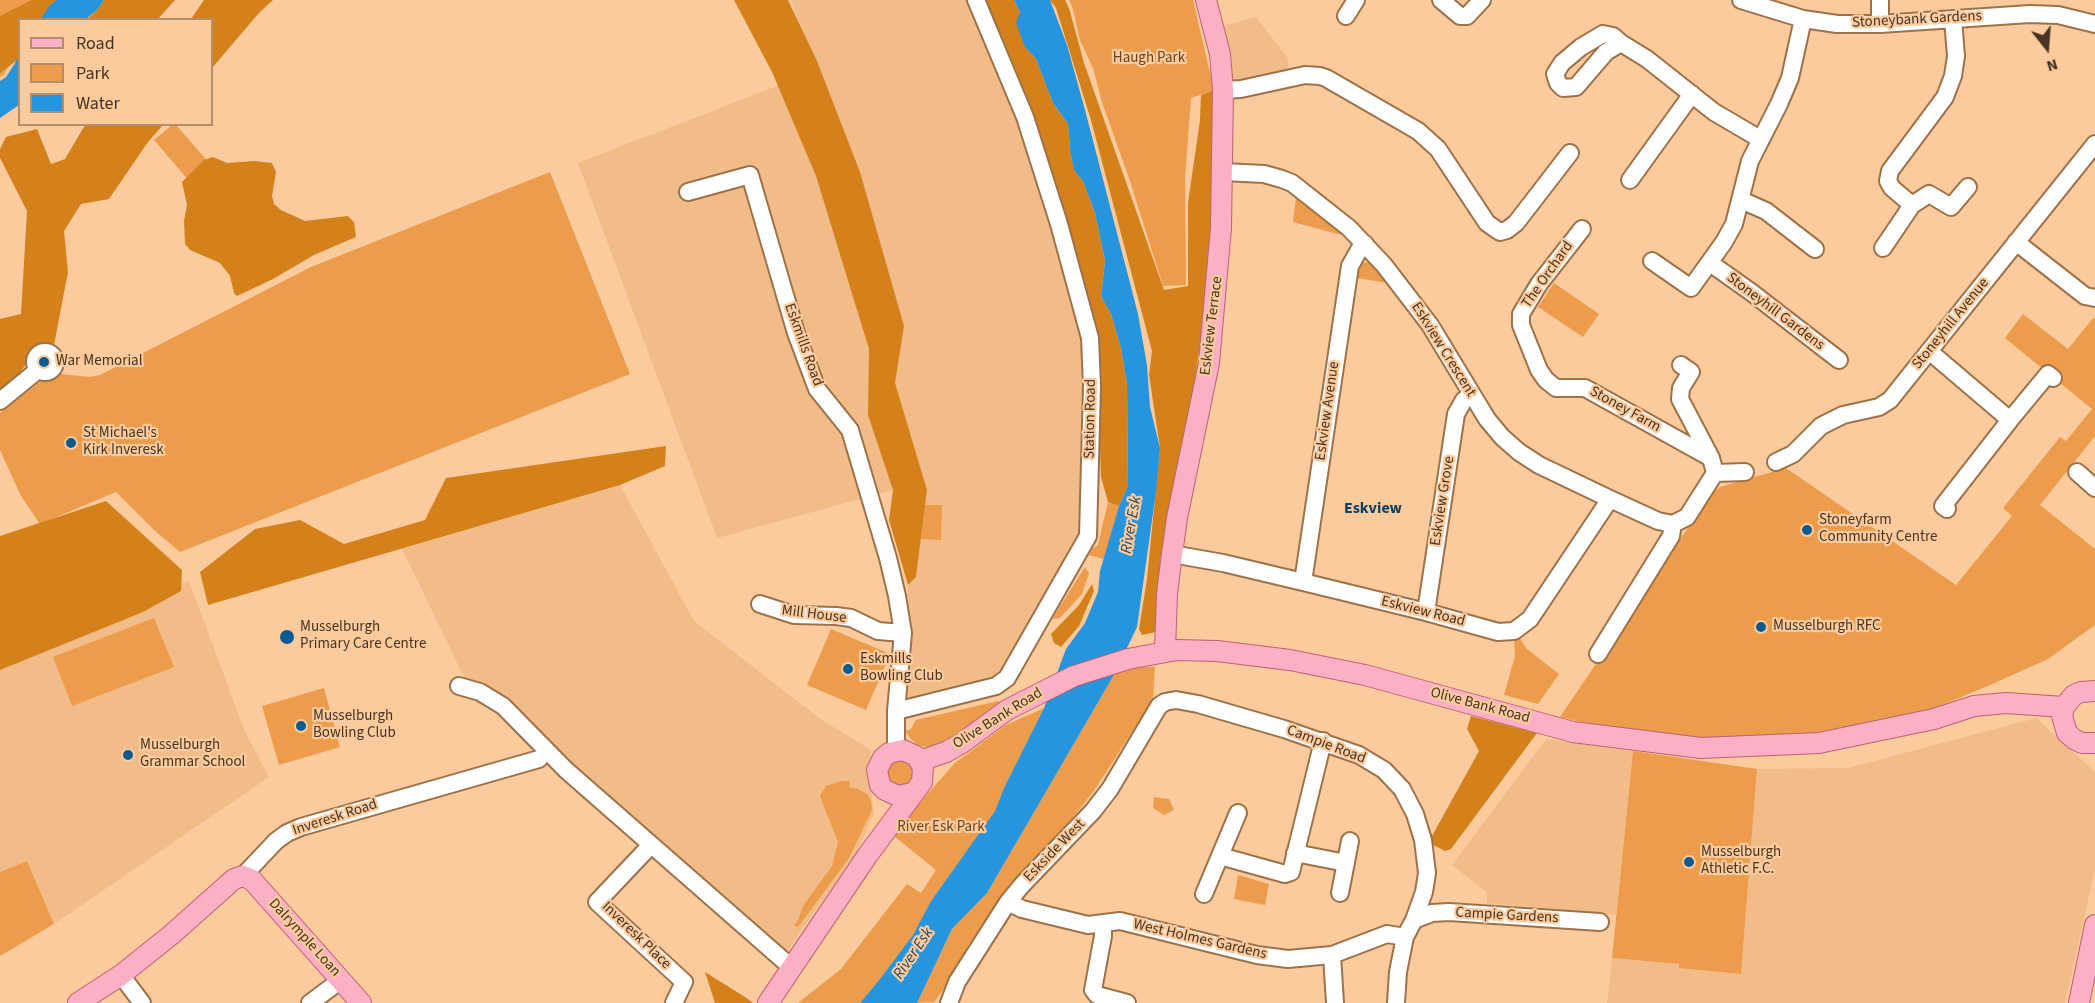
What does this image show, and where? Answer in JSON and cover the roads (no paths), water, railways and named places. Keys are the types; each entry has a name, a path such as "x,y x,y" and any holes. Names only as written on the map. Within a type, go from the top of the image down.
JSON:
{"main road":[{"name":"Eskview Terrace","path":"1165,651 1166,604 1177,518 1209,363 1218,272 1223,172 1223,90 1220,54 1206,0"},
{"name":"Olive Bank Road","path":"920,761 936,757 962,743 1007,710 1074,676 1128,659 1165,651 1217,651 1290,660 1365,675 1573,732 1701,748 1819,743 1934,718 1974,706 2006,703 2064,707"},
{"path":"2093,689 2074,695 2064,707 2062,716 2067,733 2074,739 2082,743 2095,743"},
{"path":"768,1003 867,856 922,782 924,775 920,761 910,752 896,750 883,758 877,770 880,784 885,790 898,796 912,793"},
{"path":"867,856 887,811 885,790"},
{"name":"Inveresk Road","path":"78,1003 121,975 171,935 234,879 243,876"},
{"name":"Dalrymple Loan","path":"243,876 252,880 361,1003"},
{"path":"2079,1003 2095,925"}],"street":[{"name":"Station Road","path":"896,711 1002,683 1028,644 1088,536 1092,386 1090,338 1059,224 1025,117 976,0"},
{"path":"1346,15 1356,0"},
{"path":"1441,0 1460,16 1467,16 1482,0"},
{"name":"Stoneybank Gardens","path":"1740,0 1803,19 1837,24 1880,24 1953,19 2030,7 2095,24"},
{"path":"1880,0 1880,24"},
{"path":"1652,261 1691,288 1710,263 1734,224 1750,161 1790,78 1803,19"},
{"path":"1912,205 1892,188 1888,181 1890,171 1945,97 1953,76 1956,56 1953,19"},
{"path":"1621,43 1647,59 1714,112 1760,139"},
{"path":"1223,90 1241,89 1305,75 1326,78 1425,137 1438,149 1487,223 1500,232 1516,223 1570,153"},
{"path":"1630,180 1692,94"},
{"name":"Stoneyhill Avenue","path":"1776,462 1793,454 1821,426 1843,415 1879,407 1890,400 2093,149"},
{"name":"Eskview Crescent","path":"1223,172 1264,174 1292,183 1365,243 1430,325 1487,419 1519,452 1539,465 1610,499 1658,521 1673,524"},
{"name":"Eskmills Road","path":"688,192 750,175 796,333 817,389 850,430 892,577 903,633 896,711"},
{"path":"1883,248 1912,205 1929,194 1951,207 1968,187"},
{"path":"1741,200 1766,211 1815,249"},
{"name":"The Orchard","path":"1521,325 1521,314 1539,284 1582,229"},
{"path":"2016,242 2085,296 2095,298"},
{"name":"Eskview Avenue","path":"1303,582 1350,266 1365,243"},
{"name":"Stoneyhill Gardens","path":"1710,263 1839,360"},
{"name":"Stoney Farm","path":"1521,325 1539,370 1556,388 1585,388 1713,465"},
{"path":"1929,351 2010,420"},
{"path":"1681,365 1691,372 1681,388 1680,399 1713,465"},
{"path":"0,401 38,370"},
{"path":"1947,509 1943,506 2010,420 2048,374 2053,378"},
{"name":"Eskview Grove","path":"1426,612 1456,414 1470,394"},
{"path":"1713,465 1745,472"},
{"path":"1598,654 1671,536 1673,524 1687,517 1713,465"},
{"path":"2077,472 2095,488"},
{"name":"Eskview Road","path":"1172,554 1223,563 1303,582 1498,632 1514,631 1530,619 1610,499"},
{"name":"Mill House","path":"760,604 794,615 851,618 878,631 903,633"},
{"path":"459,686 480,692 503,706 566,770 791,967"},
{"name":"Campie Road","path":"1165,702 1176,700 1198,704 1323,741 1359,755 1384,770 1402,789 1423,840 1427,873 1424,892 1405,937 1398,972 1396,1003"},
{"name":"Eskside West","path":"949,1003 957,982 1008,902 1093,811 1137,746 1155,711 1165,702"},
{"path":"896,711 896,750"},
{"path":"1220,856 1285,874 1291,872 1323,741"},
{"name":"Inveresk Road","path":"243,876 276,841 287,833 302,827 538,759"},
{"path":"1204,894 1238,813"},
{"path":"1340,893 1350,841"},
{"name":"Inveresk Place","path":"651,845 597,902 684,982 674,1003"},
{"path":"1295,853 1346,863"},
{"name":"West Holmes Gardens","path":"1008,902 1022,909 1088,925 1120,921 1257,955 1288,958 1332,955 1387,934 1405,937"},
{"name":"Campie Gardens","path":"1414,920 1432,913 1449,912 1600,922"},
{"path":"1103,923 1103,936 1093,990 1097,995 1126,1003"},
{"path":"1332,955 1335,1003"},
{"path":"121,975 142,1003"},
{"path":"310,1003 341,980"}],"water":[{"path":"57,0 104,0 87,18 42,18 49,6"},
{"name":"River Esk","path":"1014,0 1050,0 1067,45 1138,314 1147,365 1150,407 1160,448 1137,627 1115,673 987,893 952,929 917,1003 860,1003 913,935 931,901 995,811 1044,708 1066,649 1085,623 1098,592 1100,571 1119,506 1128,486 1127,384 1121,348 1111,314 1101,296 1105,261 1095,213 1083,181 1074,170 1068,124 1053,103 1036,59 1025,47 1016,23 1020,12"},
{"path":"18,59 18,106 0,118 0,81 6,77"}],"place":[{"name":"War Memorial","path":"44,362"},
{"name":"St Michael's Kirk Inveresk","path":"71,443"},
{"name":"Stoneyfarm Community Centre","path":"1807,530"},
{"name":"Musselburgh RFC","path":"1761,627"},
{"name":"Musselburgh Primary Care Centre","path":"287,637"},
{"name":"Eskmills Bowling Club","path":"848,669"},
{"name":"Musselburgh Bowling Club","path":"301,726"},
{"name":"Musselburgh Grammar School","path":"128,755"},
{"name":"Musselburgh Athletic F.C.","path":"1689,862"}],"district":[{"name":"Eskview","path":"1373,509"}],"park label":[{"name":"Haugh Park","path":"1149,59"},
{"name":"River Esk Park","path":"941,828"}]}
